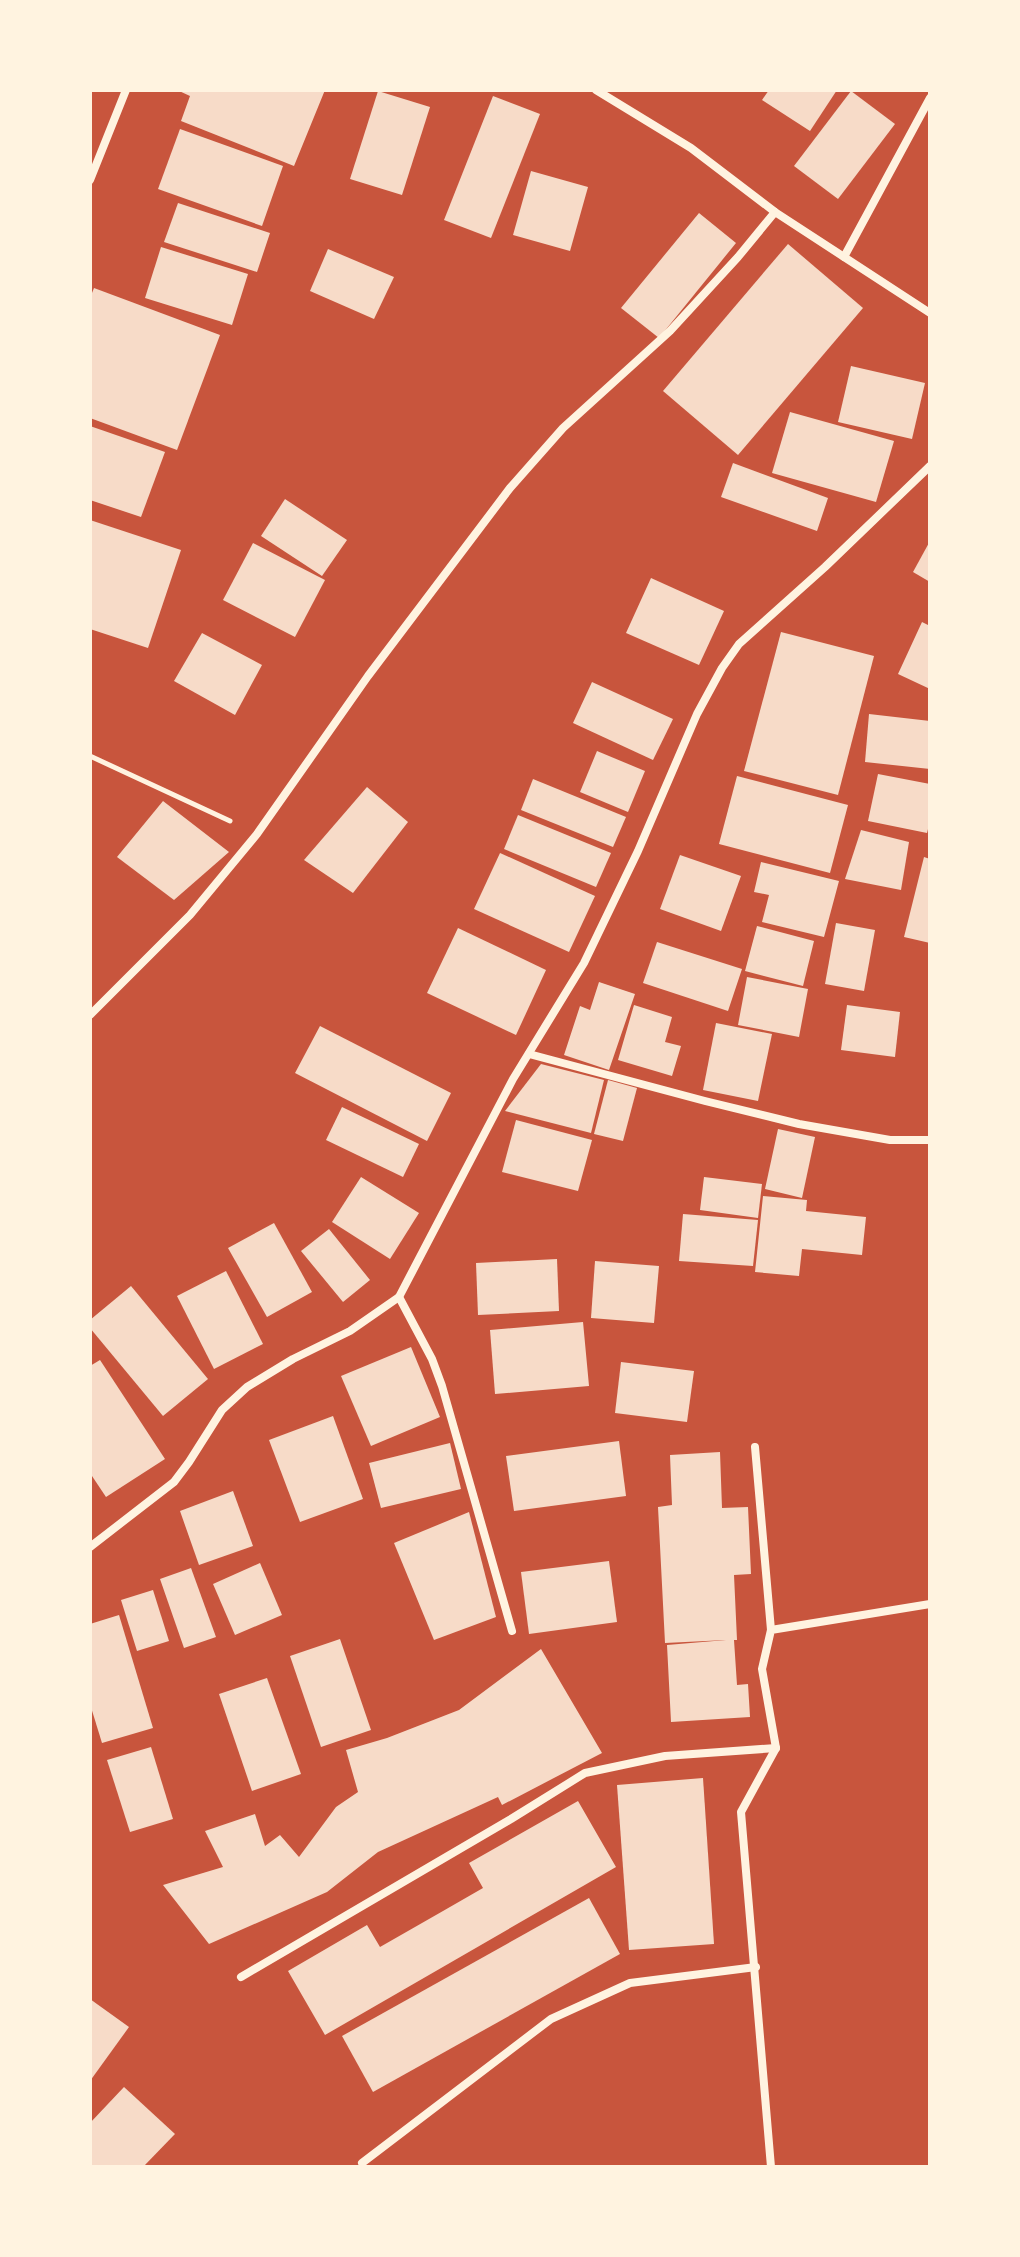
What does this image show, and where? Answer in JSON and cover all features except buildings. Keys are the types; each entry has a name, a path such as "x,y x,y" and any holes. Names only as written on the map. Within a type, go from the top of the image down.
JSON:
{"street":[{"path":"90,180 126,90"},
{"path":"596,90 691,148 775,212 930,313"},
{"path":"844,257 930,98"},
{"path":"90,1015 190,915 257,834 368,676 510,488 563,428 691,309 775,212"},
{"path":"90,1547 174,1482 222,1410 247,1387 293,1359 350,1331 399,1297 493,1115 584,963 638,851 697,714 722,668 739,644 930,466"},
{"path":"529,1054 799,1124 890,1140 930,1140"},
{"path":"399,1297 432,1359 442,1386 512,1631"},
{"path":"755,1447 771,1630 762,1669 776,1748 741,1812 771,2167"},
{"path":"771,1630 930,1604"},
{"path":"241,1977 585,1773 665,1756 776,1748"},
{"path":"362,2163 551,2019 630,1983 756,1967"}],"path":[{"path":"90,756 257,834"}]}
